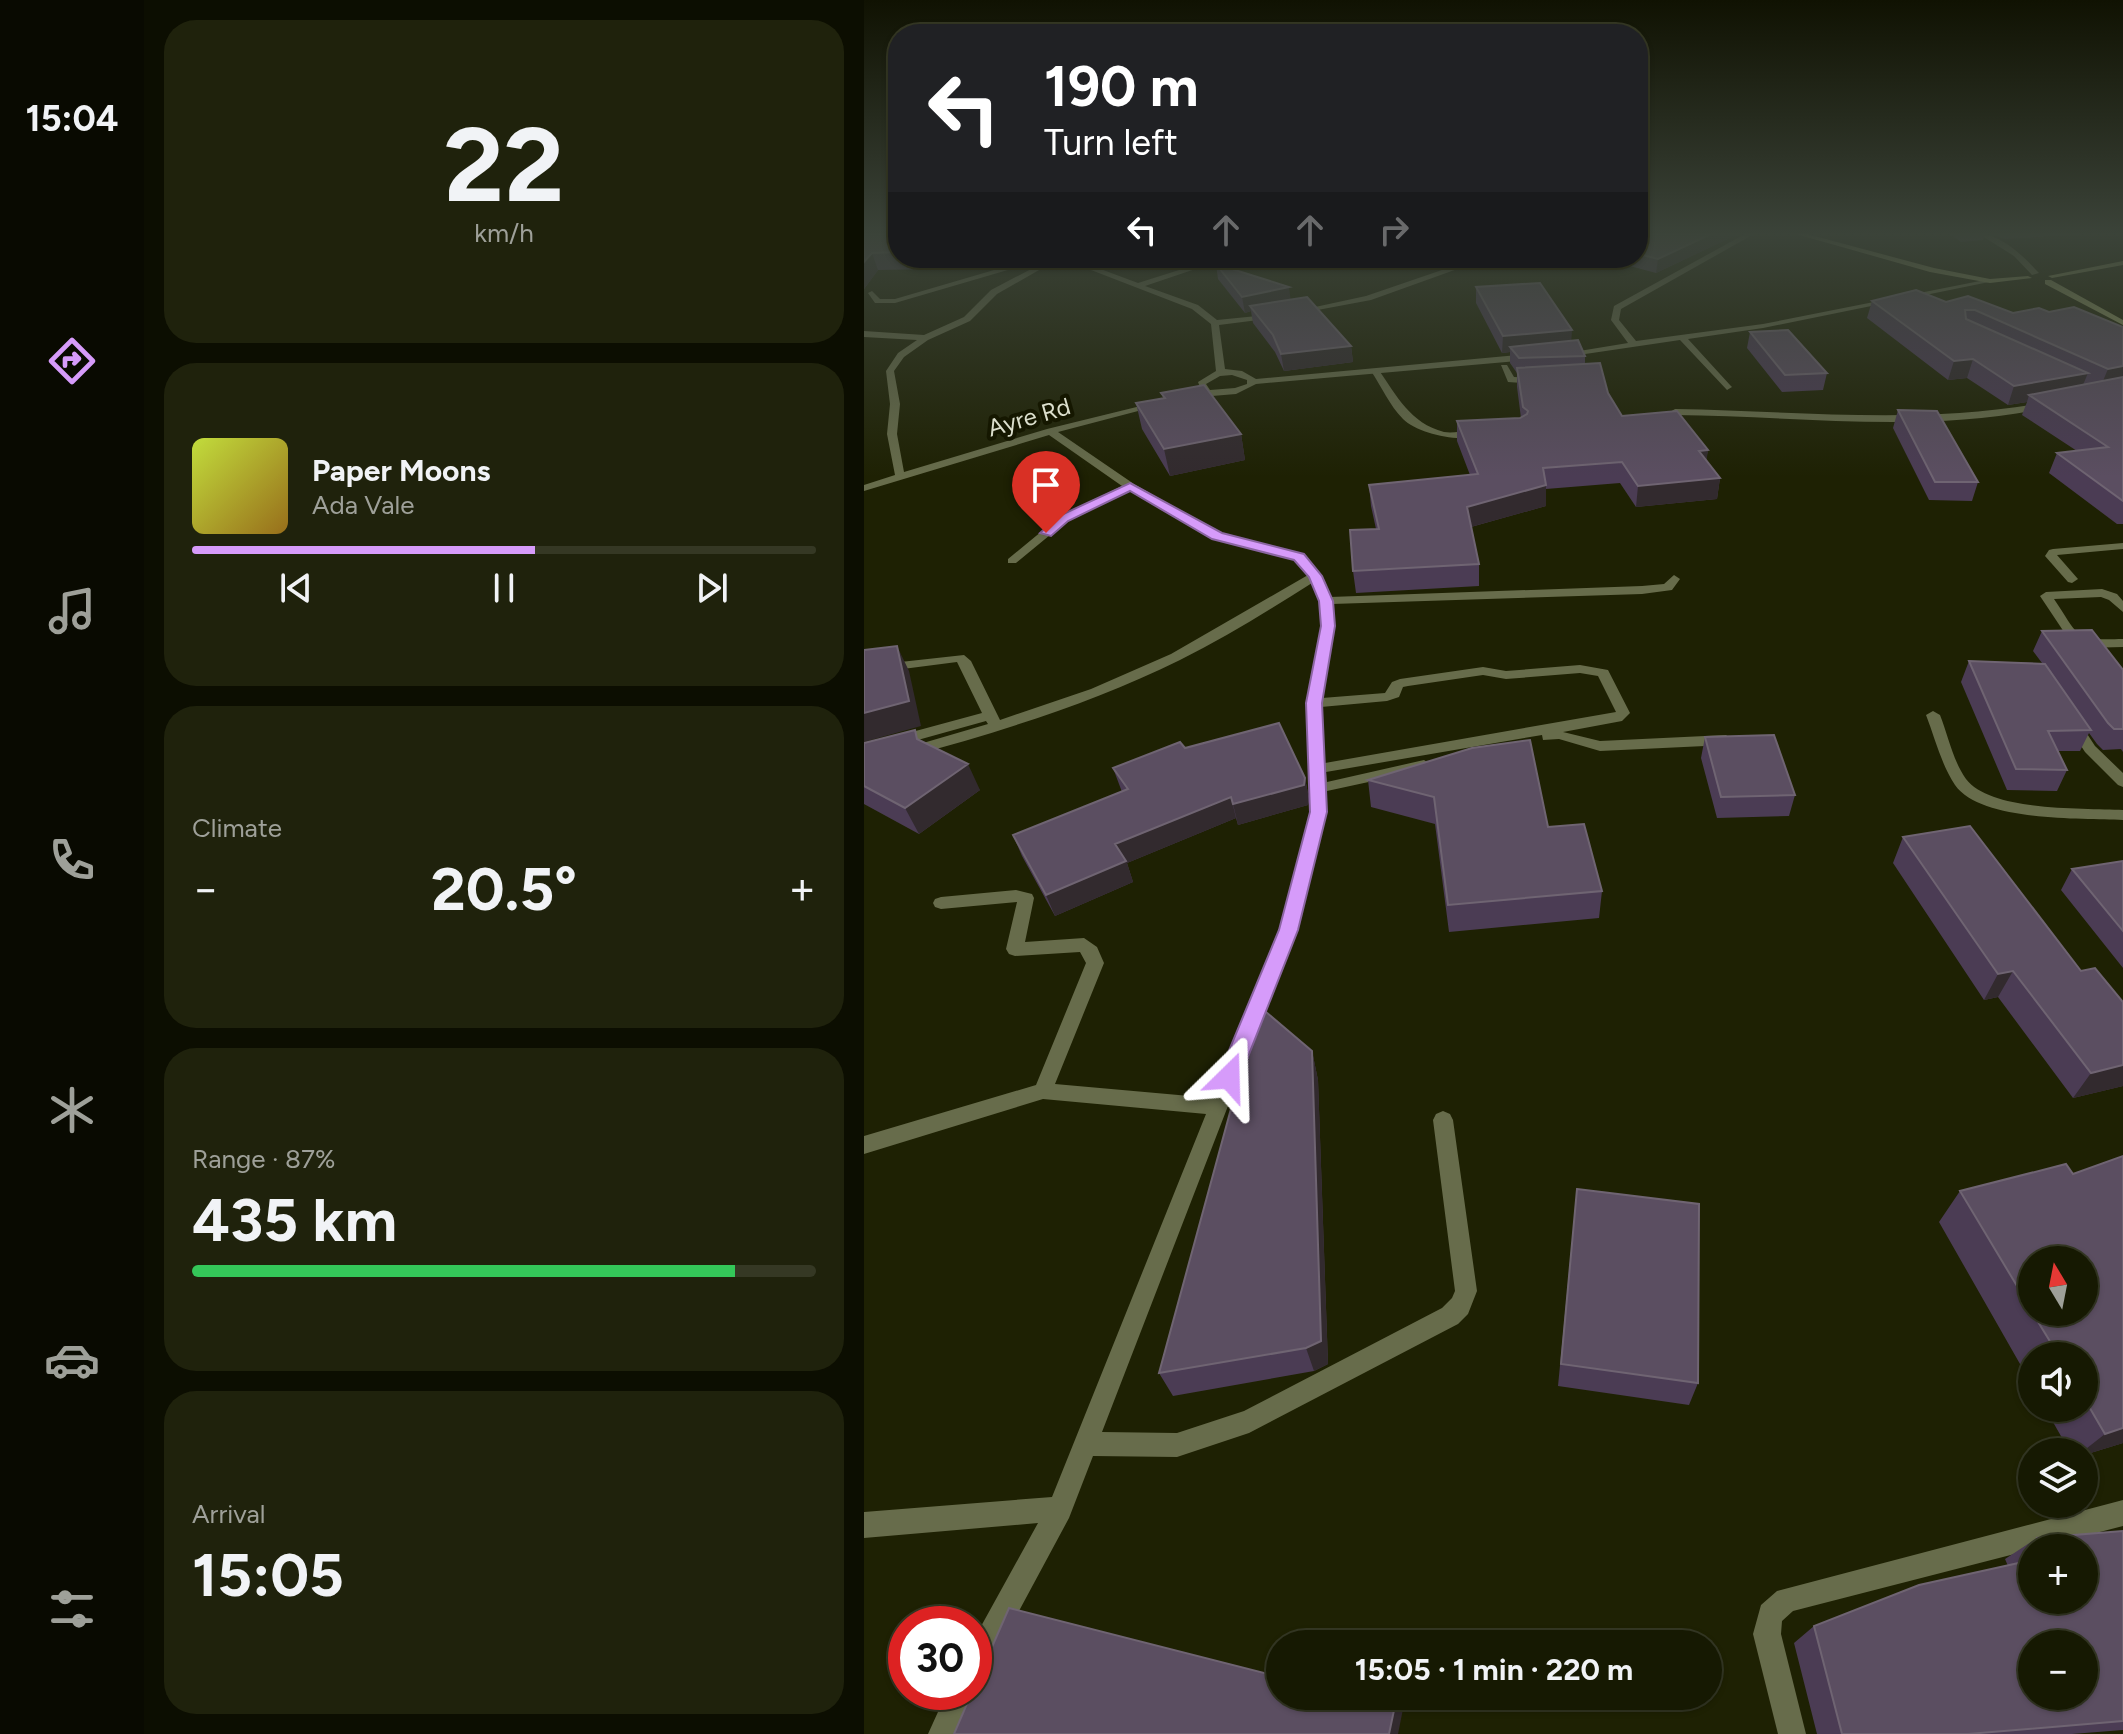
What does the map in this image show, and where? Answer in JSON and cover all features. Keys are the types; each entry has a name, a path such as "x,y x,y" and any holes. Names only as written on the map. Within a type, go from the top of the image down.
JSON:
{"street":[{"path":"900,476 892,434 895,404 890,371 901,355 925,338 971,315"},
{"path":"1205,315 1215,323 1221,373"},
{"path":"1215,323 1264,315"},
{"path":"1616,315 1615,320 1635,346"},
{"path":"1556,355 1683,339 1826,315"},
{"path":"864,334 925,338"},
{"path":"1683,339 1727,387"},
{"path":"1583,353 1588,364"},
{"path":"1178,398 1206,390 1230,392 1253,382 1542,356"},
{"path":"1504,367 1511,380 1544,380"},
{"path":"1375,371 1408,419 1444,435 1489,433"},
{"path":"1206,390 1201,384 1203,381 1221,373 1244,374 1253,382"},
{"name":"Ayre Rd","path":"864,488 1050,431 1164,401"},
{"path":"1675,412 1735,411 1820,419 1901,421 2049,405"},
{"path":"992,1633 1060,1509 1288,930 1318,812 1320,788 1314,703 1328,626 1326,601 1315,576 1299,557 1217,536 1130,486 1050,431"},
{"path":"1012,561 1063,519 1130,486"},
{"path":"2072,579 2051,556 2053,552 2123,546"},
{"path":"864,765 1154,667 1231,627 1315,576"},
{"path":"1326,601 1642,590 1668,587 1674,579"},
{"path":"2123,608 2113,597 2102,593 2046,596 2080,643 2123,643"},
{"path":"864,670 959,658 964,661 993,721"},
{"path":"1314,703 1387,697 1394,694 1397,685 1405,682 1483,671 1506,675 1594,670 1603,673 1623,713 1617,718 1317,769"},
{"path":"2067,714 2090,749 2123,782"},
{"path":"1933,715 1962,784 1982,799 2004,804 2123,815"},
{"path":"864,750 993,721"},
{"path":"1320,788 1559,735 1600,746 1740,739"},
{"path":"941,903 1026,898 1015,949 1084,945 1091,952 1095,963 1043,1091"},
{"path":"864,1145 1043,1091 1217,1107"},
{"path":"1085,1444 1177,1445 1249,1421 1450,1316 1460,1306 1466,1291 1443,1120"},
{"path":"864,1525 1060,1509"},
{"path":"1792,1734 1767,1634 1770,1614 1786,1600 2123,1513"},
{"path":"942,1734 953,1710"}],"building":[{"path":"1257,315 1323,315 1351,346 1281,354 1273,335"},
{"path":"1491,315 1562,315 1572,330 1503,336"},
{"path":"1891,315 1966,315 1966,319 2088,373 2014,386 1973,359 1954,361"},
{"path":"1986,315 2093,315 2123,327 2123,366 2108,369"},
{"path":"1788,330 1827,373 1785,375 1750,332"},
{"path":"1578,340 1585,356 1519,358 1510,347"},
{"path":"1600,363 1608,393 1622,416 1677,411 1708,450 1699,451 1720,478 1638,486 1622,462 1543,468 1546,485 1467,507 1479,564 1353,571 1350,530 1379,529 1369,485 1478,474 1457,421 1520,418 1527,414 1523,407 1517,368"},
{"path":"2123,377 2123,501 2057,453 2108,447 2029,395"},
{"path":"1204,385 1241,434 1164,449 1136,403 1165,398 1161,393"},
{"path":"1898,410 1937,411 1978,482 1935,482"},
{"path":"2092,630 2123,670 2123,729 2114,729 2108,723 2042,631"},
{"path":"897,646 909,701 864,713 864,650"},
{"path":"1969,661 2045,664 2091,730 2048,731 2067,770 2016,769"},
{"path":"1279,723 1305,778 1304,785 1233,804 1231,797 1115,844 1126,861 1046,895 1013,835 1128,789 1113,768 1180,742 1185,748"},
{"path":"915,730 917,739 968,764 905,808 864,786 864,743"},
{"path":"1774,735 1795,795 1721,797 1705,737"},
{"path":"1530,740 1548,827 1584,824 1602,891 1448,905 1434,797 1368,780 1472,748"},
{"path":"1970,826 2081,971 2095,968 2123,1002 2123,1065 2091,1073 2013,971 1998,974 1903,837"},
{"path":"2123,861 2123,931 2072,869"},
{"path":"1259,1006 1312,1051 1321,1341 1306,1348 1159,1373"},
{"path":"2123,1156 2123,1428 2105,1434 2098,1422 2098,1342 2050,1342 2041,1326 2098,1326 2098,1246 2018,1246 2018,1288 1960,1191 2066,1164 2073,1174"},
{"path":"1577,1189 1699,1204 1698,1383 1561,1364"},
{"path":"2123,1531 2123,1721 1968,1734 1842,1734 1814,1626 1919,1585 2018,1563 2018,1614 2098,1614 2098,1534 2086,1534"},
{"path":"1009,1608 1266,1673 1266,1710 1394,1710 1389,1734 954,1734 964,1710 992,1710 992,1647"}],"route":[{"path":"1046,533 1063,519 1130,486 1217,536 1299,557 1315,576 1326,601 1328,626 1314,703 1320,788 1318,812 1288,930 1229,1077"}]}
